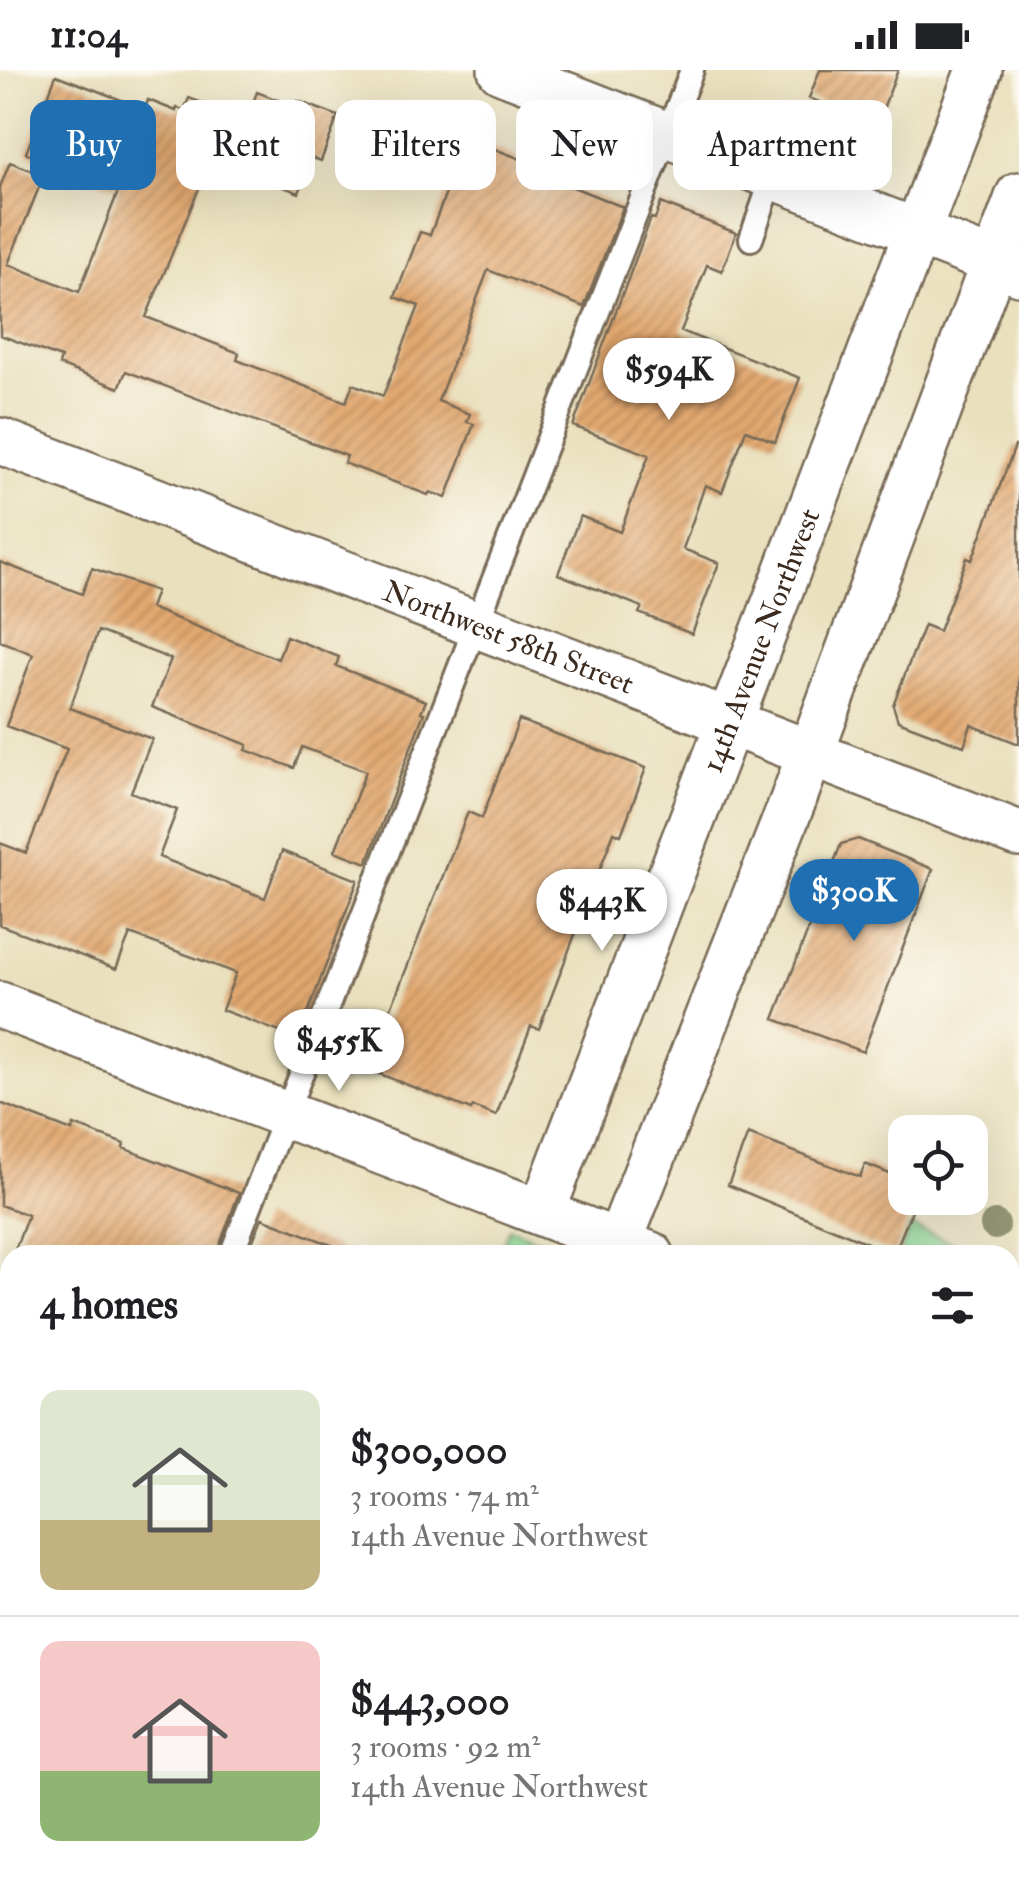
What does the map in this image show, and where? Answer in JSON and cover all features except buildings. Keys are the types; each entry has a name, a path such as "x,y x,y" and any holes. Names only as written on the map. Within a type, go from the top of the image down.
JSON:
{"street":[{"path":"501,70 673,137"},
{"name":"14th Avenue Northwest","path":"542,1212 978,70"},
{"path":"809,190 1006,267"},
{"path":"629,1245 810,753 1006,267 1019,195"},
{"name":"Northwest 58th Street","path":"0,441 1019,834"},
{"path":"0,1004 542,1212 614,1245"}],"lane":[{"path":"235,1245 692,70"},
{"path":"750,239 768,190"}],"green space":[{"path":"910,1226 958,1245 903,1245"},
{"path":"509,1228 548,1245 503,1245"}]}
